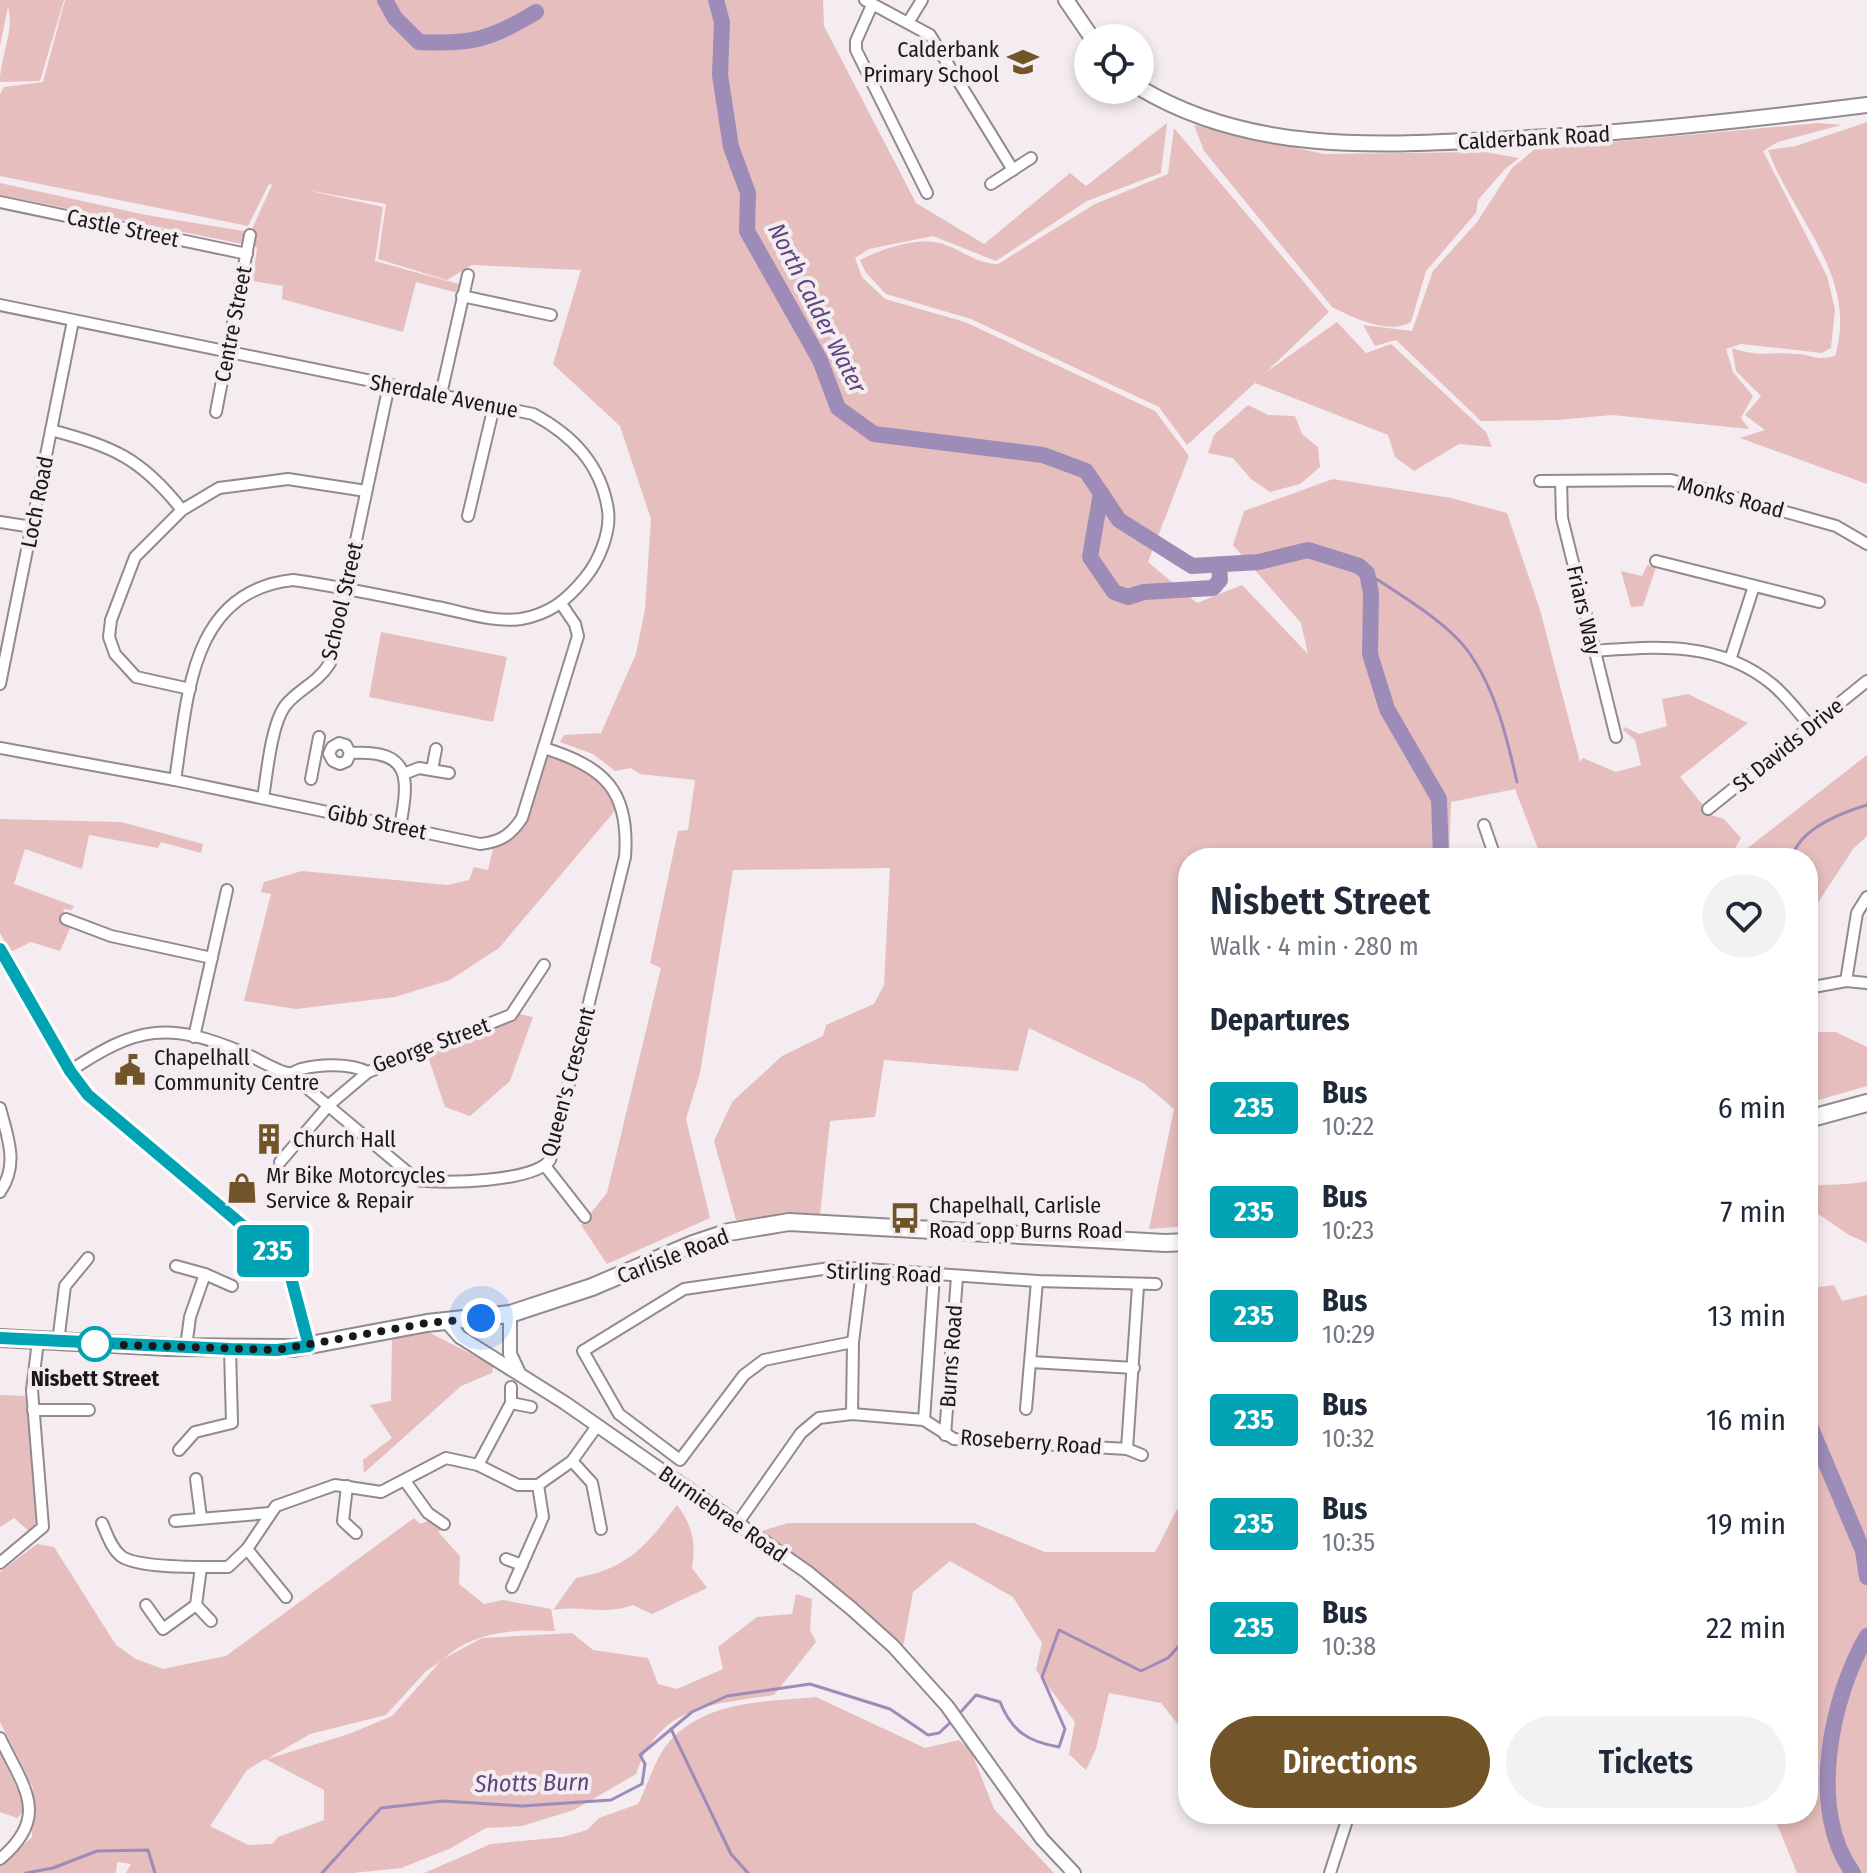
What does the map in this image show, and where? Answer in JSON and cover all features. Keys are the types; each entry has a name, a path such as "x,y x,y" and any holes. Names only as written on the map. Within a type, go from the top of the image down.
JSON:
{"main road":[{"path":"1066,0 1082,24"},
{"name":"Calderbank Road","path":"1154,95 1202,117 1253,132 1305,141 1385,145 1624,133 1867,105"},
{"path":"1818,1116 1867,1103"},
{"name":"Carlisle Road","path":"0,1338 230,1349 277,1350 309,1346 446,1321 510,1314 592,1287 729,1232 789,1222 1178,1242"}],"street":[{"path":"909,21 922,0"},
{"path":"927,193 856,50 868,2 909,21 930,35 1013,170"},
{"path":"991,184 1031,158"},
{"name":"Castle Street","path":"0,202 247,254"},
{"name":"Centre Street","path":"216,412 250,235"},
{"path":"441,394 468,275"},
{"path":"462,296 551,315"},
{"name":"Sherdale Avenue","path":"0,305 533,414 563,430 585,454 604,488 608,515 602,547 591,571 562,605"},
{"name":"Loch Road","path":"0,684 73,321"},
{"name":"School Street","path":"263,798 279,718 286,704 320,679 330,663 389,385"},
{"path":"468,516 494,406"},
{"path":"51,430 105,444 132,460 159,481 182,510"},
{"path":"190,689 136,677 115,654 109,637 111,620 135,557 182,510 219,488 288,479 366,491"},
{"name":"Monks Road","path":"1540,481 1671,480 1836,526 1867,544"},
{"name":"Friars Way","path":"1561,481 1562,518 1616,737"},
{"path":"0,522 32,527"},
{"path":"1656,561 1819,602"},
{"path":"175,780 200,648 217,618 238,598 268,583 293,580 345,588 501,620 522,618 562,605"},
{"path":"1730,660 1754,586"},
{"name":"Gibb Street","path":"0,748 175,780 480,844 500,840 522,818 578,636 575,624 562,605"},
{"path":"1594,651 1669,645 1730,660 1774,686 1811,727"},
{"name":"St Davids Drive","path":"1708,809 1867,681"},
{"path":"311,779 318,743 330,751 331,758 337,763 347,761 350,753 384,754 406,773 407,791 400,827"},
{"name":"Queen's Crescent","path":"289,1073 417,1180 491,1179 532,1173 546,1167 625,857 627,837 620,802 609,781 598,771 544,748"},
{"path":"432,770 436,749"},
{"path":"406,773 419,768 449,773"},
{"path":"1484,825 1492,848"},
{"path":"194,1037 227,890"},
{"path":"1846,981 1857,913 1867,897"},
{"path":"66,919 111,936 212,958"},
{"path":"0,950 70,1071 88,1095 281,1258 289,1270 309,1346"},
{"name":"George Street","path":"289,1073 328,1065 355,1066 368,1072 511,1015 544,965"},
{"path":"1818,986 1846,981 1867,983"},
{"path":"70,1071 115,1041 158,1033 194,1037 239,1051 289,1073"},
{"path":"280,1162 329,1105 368,1072"},
{"path":"0,1108 13,1161 9,1179 0,1192"},
{"path":"546,1167 585,1217"},
{"path":"58,1342 65,1286 88,1258"},
{"path":"176,1266 232,1286"},
{"name":"Stirling Road","path":"853,1342 764,1360 744,1375 680,1460 619,1414 583,1351 684,1289 837,1267 957,1277 1138,1286 1156,1284"},
{"path":"852,1414 853,1342 862,1270"},
{"path":"186,1347 190,1317 205,1274"},
{"name":"Burns Road","path":"924,1420 934,1275"},
{"name":"Burns Road","path":"945,1435 957,1277"},
{"path":"1026,1409 1037,1281"},
{"path":"1127,1449 1138,1286"},
{"path":"510,1314 510,1354 518,1371"},
{"name":"Burniebrae Road","path":"446,1321 460,1337 518,1371 737,1524 852,1609 893,1646 947,1706 1042,1839 1074,1873"},
{"path":"477,1348 496,1348 511,1336"},
{"path":"0,1563 43,1527 33,1410 38,1341"},
{"path":"179,1450 195,1432 232,1423 230,1349"},
{"path":"1031,1362 1134,1368"},
{"path":"478,1465 511,1403 511,1387"},
{"path":"511,1403 531,1407"},
{"path":"33,1410 89,1410"},
{"path":"737,1524 801,1433 819,1418 852,1414 924,1420"},
{"name":"Roseberry Road","path":"924,1420 945,1435 1127,1449 1142,1455"},
{"path":"102,1523 112,1546 123,1558 171,1567 228,1567 247,1549 276,1506 335,1485 381,1492 405,1481 431,1463 446,1458 478,1465 518,1485 538,1485 572,1461 597,1426"},
{"path":"572,1461 592,1483 601,1529"},
{"path":"196,1479 201,1518"},
{"path":"405,1481 424,1517 444,1524"},
{"path":"512,1587 543,1517 538,1485"},
{"path":"347,1486 343,1521 356,1533"},
{"path":"175,1521 270,1513"},
{"path":"247,1549 286,1597"},
{"path":"506,1559 522,1565"},
{"path":"146,1605 163,1629 196,1605 201,1567"},
{"path":"196,1605 211,1621"},
{"path":"0,1738 31,1802 31,1815 24,1835 0,1859"},
{"path":"1330,1873 1346,1824"}],"shaded area":[{"path":"0,0 64,0 40,81 0,82 10,16 8,7 0,46"},
{"path":"65,0 823,0 824,26 916,203 984,244 1070,173 1086,186 1167,123 1161,173 1087,201 996,261 933,236 869,249 855,258 862,277 885,299 965,322 1155,411 1189,456 1148,562 1197,603 1242,585 1308,654 1301,623 1233,545 1244,511 1333,479 1451,498 1507,513 1540,610 1580,762 1583,758 1616,772 1641,765 1635,740 1623,730 1625,727 1639,734 1667,726 1662,699 1688,694 1748,723 1680,777 1711,815 1724,819 1741,838 1735,848 1538,848 1515,789 1451,802 1449,848 1178,848 1178,1227 1149,1229 1174,1109 1143,1083 1029,1028 1018,1071 884,1060 875,1117 830,1121 820,1215 736,1220 714,1141 732,1102 782,1056 823,1036 826,1025 874,1004 884,985 890,868 733,870 700,1073 686,1119 710,1218 607,1264 581,1225 607,1193 661,968 650,963 678,831 688,830 695,780 640,774 631,768 615,771 593,754 560,742 564,735 601,733 636,654 645,609 651,519 620,426 553,364 581,270 472,265 447,280 378,259 386,204 306,190 383,207 375,261 459,284 458,293 416,282 403,332 282,299 283,286 253,281 257,247 0,195 0,183 146,215 243,231 252,229 272,185 269,184 248,226 0,176 0,94 4,87 43,82"},
{"path":"1867,122 1867,484 1740,438 1765,430 1745,415 1761,396 1736,371 1732,348 1758,354 1788,353 1818,358 1835,356 1840,327 1838,300 1831,275 1768,150 1796,146"},
{"path":"1819,123 1841,125 1778,142 1763,151 1827,276 1835,309 1831,348 1822,353 1741,344 1726,349 1733,372 1753,396 1741,418 1749,429 1612,415 1558,420 1481,421 1396,340 1375,346 1363,325 1412,331 1433,271 1477,222 1512,168 1535,149"},
{"path":"1194,125 1324,154 1485,152 1519,158 1478,200 1476,213 1426,271 1411,322 1402,326 1382,326 1332,307 1204,151"},
{"path":"1174,128 1329,312 1265,373 1337,322 1366,353 1391,344 1486,432 1492,447 1459,444 1414,471 1395,457 1388,435 1255,383 1187,445 1159,407 971,319 886,294 866,273 860,260 895,246 924,242 949,246 981,261 998,264 1095,204 1168,174"},
{"path":"1248,405 1268,415 1295,416 1302,434 1318,447 1320,467 1300,484 1270,492 1251,479 1233,458 1208,453 1214,435"},
{"path":"1647,565 1656,567 1643,606 1631,607 1621,571 1642,576"},
{"path":"381,632 507,657 493,722 369,697"},
{"path":"546,751 597,773 619,806 499,948 450,980 395,997 296,1009 244,1001 271,894 261,892 264,882 302,871 447,885 469,880 474,867 488,870 494,845 510,835"},
{"path":"1867,755 1867,836 1853,849 1818,903 1818,848 1748,848"},
{"path":"0,819 121,822 203,844 201,853 161,842 158,848 89,835 82,869 25,849 14,884 74,906 72,910 64,909 61,921 71,926 60,951 31,942 10,952 0,933"},
{"path":"519,1014 533,1017 510,1081 470,1116 445,1107 427,1054 508,1022"},
{"path":"1818,1032 1836,1032 1867,1047 1867,1086 1818,1100"},
{"path":"1867,1181 1867,1243 1818,1214 1818,1186"},
{"path":"1834,1285 1842,1301 1867,1295 1867,1873 1797,1873 1777,1824 1818,1824 1818,1287"},
{"path":"428,1332 493,1365 492,1373 461,1386 364,1473 363,1460 392,1438 370,1405 391,1401 392,1339"},
{"path":"0,1395 25,1396 28,1403 36,1523 31,1533 14,1518 0,1527"},
{"path":"677,1505 692,1535 692,1568 707,1588 652,1614 633,1605 612,1610 553,1610 576,1578 610,1568 635,1553"},
{"path":"1178,1507 1178,1724 1161,1703 1109,1693 1096,1749 1086,1770 1069,1754 1075,1722 1036,1670 1042,1643 1013,1597 950,1561 913,1592 903,1647 762,1531 788,1523 974,1523 1045,1552 1155,1552"},
{"path":"414,1518 420,1524 428,1521 440,1527 439,1533 460,1556 459,1584 484,1604 503,1600 551,1609 555,1631 511,1632 482,1637 445,1658 482,1638 572,1633 593,1650 648,1658 658,1684 677,1689 723,1669 718,1647 757,1617 792,1614 796,1594 812,1599 810,1630 816,1642 774,1695 708,1706 673,1721 646,1751 636,1774 574,1810 522,1826 486,1828 449,1849 401,1868 353,1873 126,1873 131,1864 117,1862 116,1873 0,1873 0,1866 32,1837 33,1788 0,1722 0,1572 37,1544 54,1547 116,1645 136,1659 163,1669 226,1656","holes":["440,1662 392,1716 349,1734 267,1759 310,1734 386,1715 426,1671","265,1759 324,1790 324,1820 278,1837 272,1844 248,1845 210,1826 247,1770"]},
{"path":"816,1697 925,1748 959,1740 971,1751 994,1809 1054,1873 424,1873 491,1844 563,1837 587,1830 599,1818 638,1804 664,1748 684,1728 701,1718 757,1702"},
{"path":"0,1754 23,1800 22,1813 17,1818 0,1812"}],"waterway":[{"name":"North Calder Water","path":"385,0 395,18 419,42 480,38 536,12"},
{"name":"North Calder Water","path":"716,0 722,22 720,75 731,147 748,193 747,231 820,360 838,408 874,434 1043,455 1086,471 1119,520 1192,566 1259,562 1308,550 1359,566 1367,573 1371,593 1370,654 1387,709 1439,799 1441,848"},
{"name":"North Calder Water","path":"1101,493 1090,557 1114,592 1128,597 1144,592 1213,588 1220,580 1219,565"},
{"path":"1367,573 1437,620 1470,654 1494,699 1517,782"},
{"path":"1796,848 1822,824 1867,805"},
{"name":"North Calder Water","path":"1818,1445 1863,1551 1867,1577"},
{"name":"Shotts Burn","path":"959,1714 976,1695 1000,1702 1010,1721 1023,1734 1059,1747 1065,1729 1042,1677 1059,1630 1141,1671 1168,1658 1178,1647"},
{"name":"North Calder Water","path":"1853,1873 1839,1848 1831,1818 1829,1754 1843,1690 1867,1636"},
{"name":"Shotts Burn","path":"322,1873 381,1808 443,1801 522,1806 611,1800 642,1784 645,1764 640,1755 692,1712 727,1696 810,1684 890,1709 928,1735 939,1733 954,1719"},
{"path":"671,1729 731,1854 748,1873"},
{"name":"Shotts Burn","path":"26,1873 53,1868 97,1851 148,1850 155,1873"}],"bus line":[{"name":"235","path":"0,949 70,1071 88,1095 281,1258 289,1270 309,1346 277,1350 230,1349 0,1338"}],"place":[{"name":"Calderbank Primary School","path":"1023,62"},
{"name":"Chapelhall Community Centre","path":"130,1070"},
{"name":"Church Hall","path":"269,1139"},
{"name":"Mr Bike Motorcycles Service & Repair","path":"242,1188"},
{"name":"Chapelhall, Carlisle Road opp Burns Road","path":"905,1218"},
{"name":"Nisbett Street","path":"95,1344"}],"route":[{"path":"95,1344 277,1350 427,1323 481,1318"}]}
